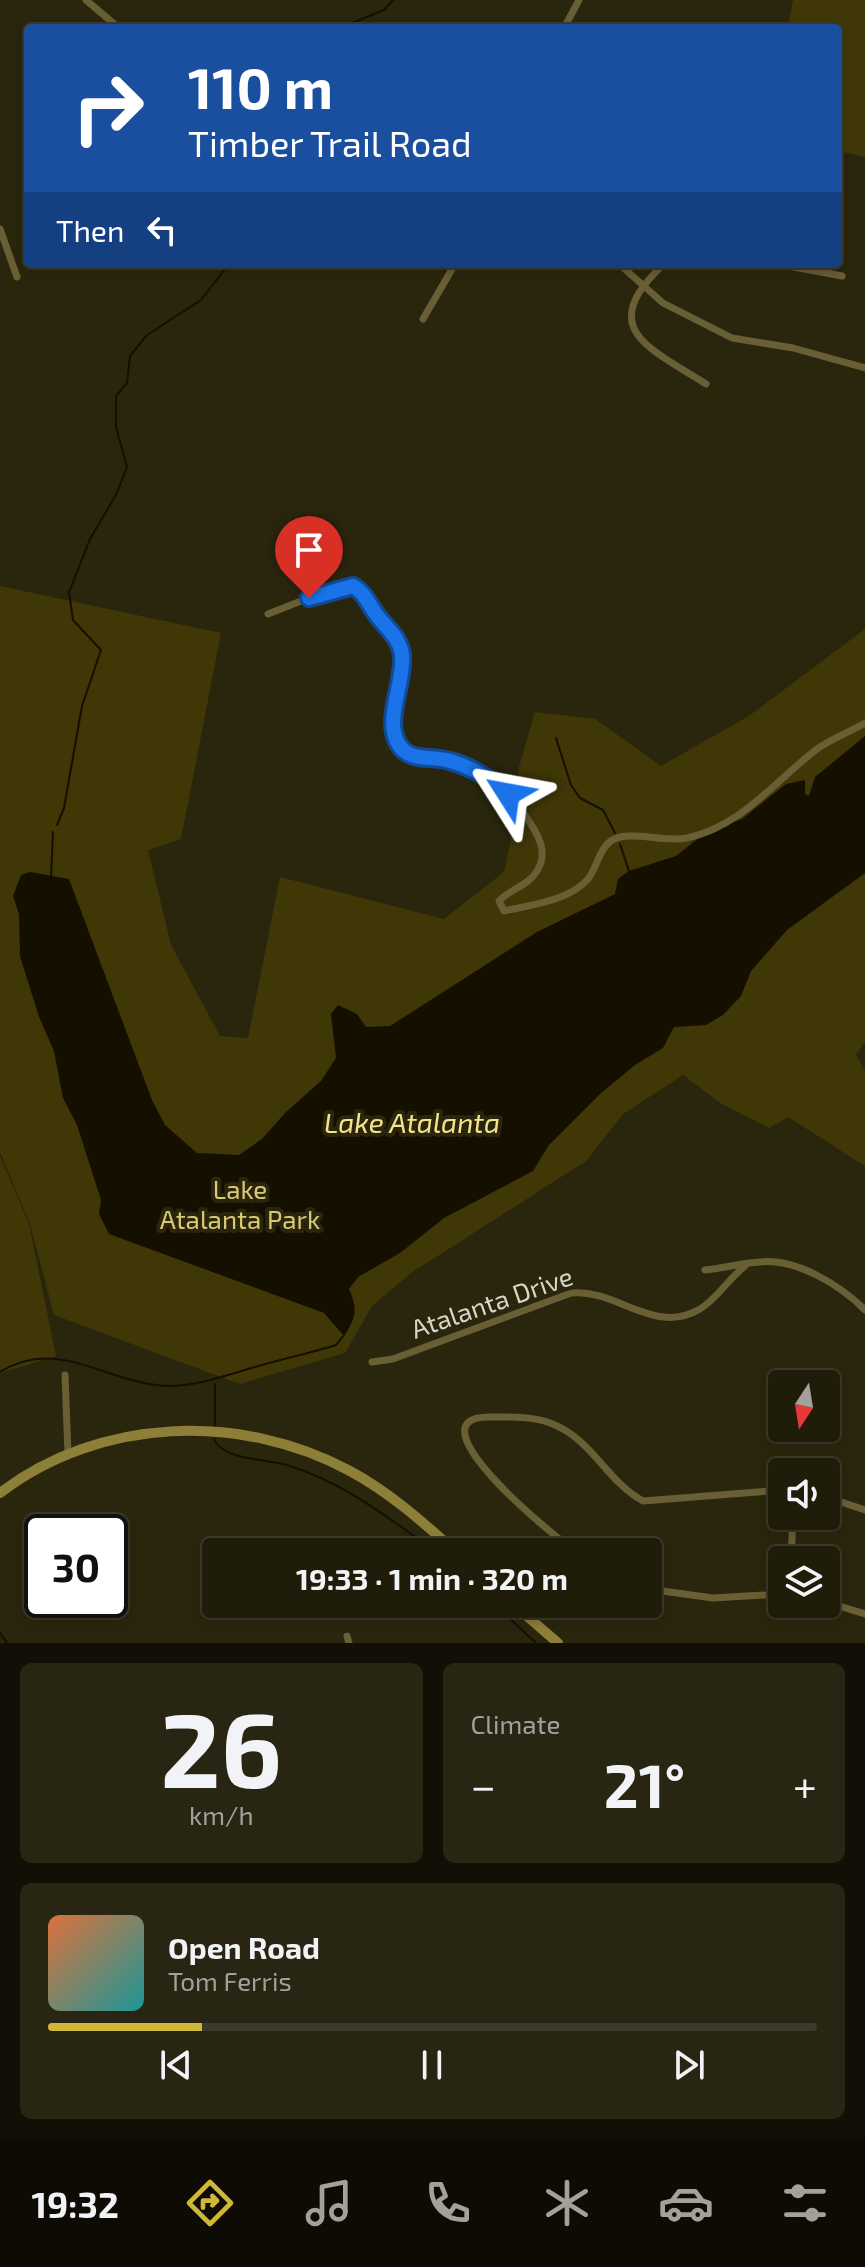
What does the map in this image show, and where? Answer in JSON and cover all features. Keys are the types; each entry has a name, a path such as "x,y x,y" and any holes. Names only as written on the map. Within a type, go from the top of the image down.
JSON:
{"main road":[{"path":"0,1493 50,1460 136,1434 180,1429 284,1443 352,1471 391,1497 439,1538"},
{"path":"529,1618 558,1643"}],"street":[{"path":"86,0 114,24"},
{"path":"566,24 579,0"},
{"path":"0,229 17,277"},
{"path":"423,319 453,268"},
{"path":"623,268 663,303 732,338 793,348 865,368"},
{"path":"660,268 632,302 630,312 638,334 645,345 706,384"},
{"path":"799,268 842,276"},
{"path":"268,614 329,590 353,586 362,591 396,638 402,654 394,721 396,741 402,750 410,756 448,760 489,778 508,794 540,840 543,856 537,872 524,885 502,897 499,901 504,911 570,892 589,878 604,847 619,837 655,841 688,837 732,819 762,798 821,746 865,723"},
{"path":"705,1270 761,1261 803,1271 844,1289 865,1310"},
{"name":"Atalanta Drive","path":"372,1362 393,1359 571,1293 589,1291 610,1296 647,1316 676,1318 702,1308 745,1266"},
{"path":"65,1375 68,1454"},
{"path":"558,1538 537,1522 481,1468 467,1439 467,1429 472,1422 481,1417 520,1417 550,1423 579,1438 626,1492 643,1501 768,1491"},
{"path":"840,1502 865,1510"},
{"path":"662,1591 713,1598 768,1595"},
{"path":"840,1606 865,1614"}],"green space":[{"path":"793,0 865,0 865,157 842,152 842,24 789,24"},
{"name":"Lake Atalanta Park","path":"0,586 221,633 181,839 148,850 171,945 220,1036 248,1038 280,877 444,919 504,872 514,825 519,767 535,712 595,719 661,766 749,716 865,629 865,1042 856,1054 865,1071 865,1166 788,1117 769,1128 722,1104 683,1075 623,1114 586,1161 411,1273 372,1306 345,1353 240,1384 54,1315 30,1224 0,1152"},
{"path":"0,1156 29,1224 56,1356 0,1373"}],"water":[{"name":"Lake Atalanta","path":"865,736 865,873 787,930 751,971 741,996 723,1015 706,1025 674,1027 663,1048 635,1065 600,1094 549,1145 533,1171 444,1218 400,1253 358,1277 349,1289 354,1313 344,1336 324,1313 109,1234 99,1214 101,1200 77,1125 63,1098 54,1051 39,1017 20,956 19,914 13,896 21,875 30,872 69,879 152,1100 165,1125 197,1153 239,1155 262,1139 286,1112 321,1081 336,1058 331,1014 338,1005 357,1014 366,1027 390,1026 537,932 615,894 618,879 629,871 676,856 709,830 742,819 786,784 805,780 805,794 809,796 815,777"}],"waterway":[{"path":"350,24 384,10 393,0"},
{"path":"57,825 64,808 82,706 101,650 73,620 69,592 90,539 116,495 127,467 116,427 116,396 127,383 130,356 147,335 201,300 226,268"},
{"path":"556,738 571,785 580,798 603,810 615,833"},
{"path":"51,879 53,832"},
{"path":"620,844 629,871"},
{"path":"0,1372 22,1362 64,1360 148,1384 181,1385 210,1380 336,1345 344,1335"},
{"path":"215,1384 215,1426"},
{"path":"214,1439 219,1446 235,1455 287,1465 327,1481 365,1502 417,1538"},
{"path":"509,1618 536,1643"},
{"path":"0,1633 7,1643"}],"route":[{"path":"309,598 329,590 353,586 362,591 396,638 402,654 394,721 396,741 402,750 410,756 448,760 489,778 508,794"}]}
